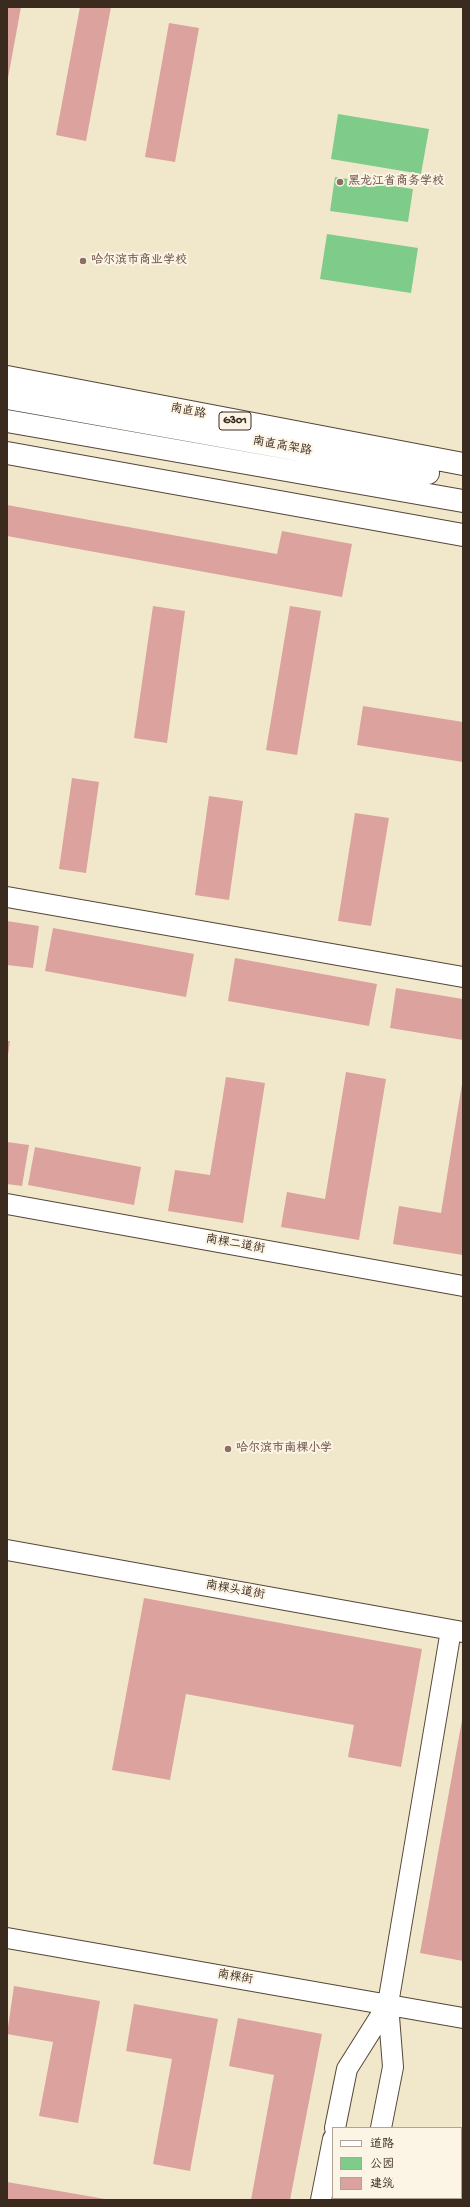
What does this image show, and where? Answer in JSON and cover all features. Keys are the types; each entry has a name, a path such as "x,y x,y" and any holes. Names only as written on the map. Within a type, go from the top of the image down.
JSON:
{"highway":[{"name":"南直路","path":"7,377 463,464"},
{"name":"南直高架路","path":"7,398 463,479"},
{"name":"南直高架路","path":"7,421 463,502"},
{"path":"7,453 463,535"}],"street":[{"path":"7,897 463,977"},
{"name":"南棵二道街","path":"7,1204 463,1286"},
{"name":"南棵头道街","path":"7,1550 457,1631"},
{"path":"381,2127 393,2067 388,2004 457,1631"},
{"name":"南棵街","path":"7,1938 463,2018"},
{"path":"335,2127 347,2069 388,2004"},
{"path":"321,2200 332,2144"}],"green space":[{"path":"338,114 429,129 421,174 331,159"},
{"path":"335,177 413,189 408,222 330,211"},
{"path":"327,234 418,248 411,293 320,279"}],"building":[{"path":"7,7 21,7 8,78 7,78"},
{"path":"80,7 111,7 86,141 56,135"},
{"path":"169,23 199,28 175,162 145,157"},
{"path":"7,505 277,554 282,531 352,544 342,597 7,536"},
{"path":"153,606 185,611 167,743 134,738"},
{"path":"290,606 321,611 297,755 266,750"},
{"path":"363,706 463,722 463,762 357,745"},
{"path":"72,778 99,782 86,873 59,869"},
{"path":"209,796 243,801 229,900 195,895"},
{"path":"355,813 389,818 371,926 338,921"},
{"path":"7,921 39,926 33,968 7,965"},
{"path":"53,928 194,954 186,997 45,971"},
{"path":"235,958 377,984 369,1026 228,1001"},
{"path":"396,988 463,999 463,1040 390,1028"},
{"path":"7,1041 10,1041 8,1055 7,1055"},
{"path":"346,1072 386,1079 359,1240 281,1227 287,1192 325,1199"},
{"path":"226,1077 265,1083 243,1223 168,1211 175,1170 210,1175"},
{"path":"462,1084 463,1255 393,1244 399,1206 441,1213"},
{"path":"7,1142 29,1145 22,1186 7,1184"},
{"path":"35,1147 141,1167 134,1205 28,1185"},
{"path":"144,1598 422,1649 401,1767 348,1757 354,1725 186,1694 170,1780 112,1770"},
{"path":"463,1720 463,1961 420,1953"},
{"path":"14,1986 100,2001 78,2123 39,2116 53,2042 7,2034"},
{"path":"134,2004 218,2019 190,2171 153,2164 172,2059 126,2051"},
{"path":"238,2018 322,2034 290,2200 251,2200 274,2075 229,2066"},
{"path":"7,2182 105,2199 105,2200 7,2200"}],"place":[{"name":"黑龙江省商务学校","path":"340,182"},
{"name":"哈尔滨市商业学校","path":"83,261"},
{"name":"哈尔滨市南棵小学","path":"228,1449"}]}
